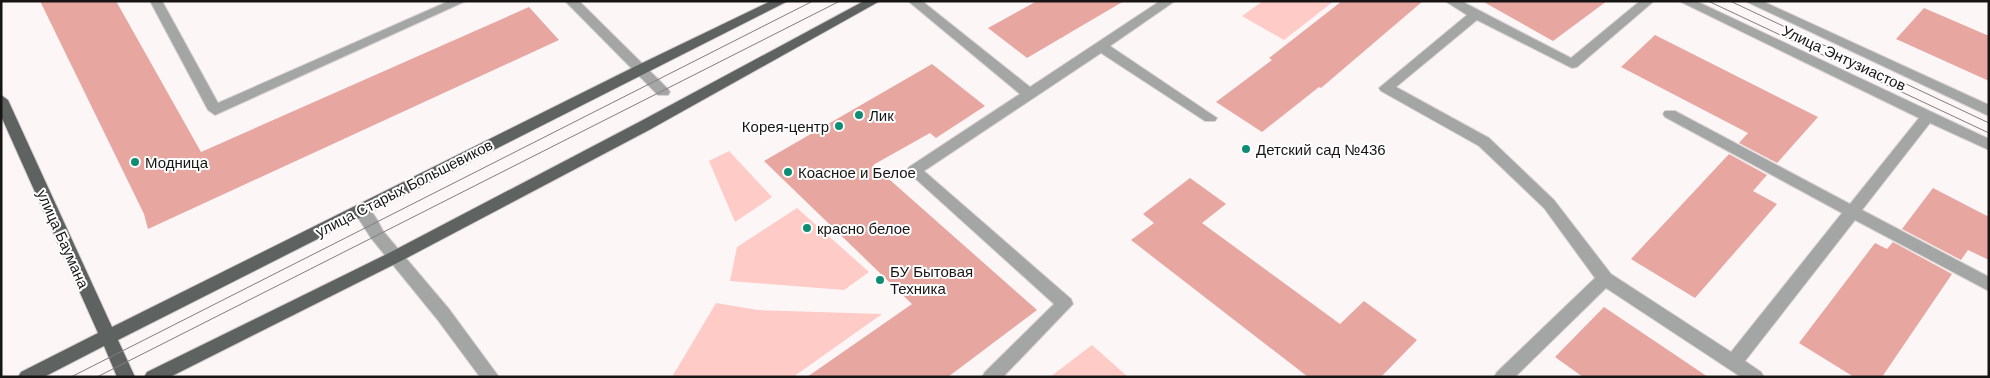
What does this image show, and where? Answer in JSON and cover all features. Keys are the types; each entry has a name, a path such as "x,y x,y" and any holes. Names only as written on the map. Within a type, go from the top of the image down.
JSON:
{"main road":[{"name":"улица Старых Большевиков","path":"27,377 641,69 782,1"},
{"path":"153,377 396,257 874,1"},
{"name":"улица Баумана","path":"1,100 126,377"}],"street":[{"path":"156,1 215,110 460,1"},
{"path":"572,1 664,92"},
{"path":"914,1 1031,95"},
{"path":"991,377 1065,304 914,171 1031,95 1169,1"},
{"path":"1451,1 1572,64 1648,1"},
{"name":"Улица Энтузиастов","path":"1685,1 1989,145"},
{"name":"Улица Энтузиастов","path":"1751,1 1989,111"},
{"path":"1476,14 1386,88 1484,142 1549,204 1605,278 1755,377"},
{"path":"1102,47 1210,118"},
{"path":"1670,114 1989,285"},
{"path":"1734,363 1928,116"},
{"path":"361,210 372,224 376,234 443,314 490,377"},
{"path":"1502,377 1605,278"}],"shaded area":[{"path":"1263,1 1334,1 1284,40 1242,16"},
{"path":"729,151 772,197 735,222 709,161"},
{"path":"797,208 869,272 844,290 730,281 737,247"},
{"path":"716,303 758,310 882,314 793,377 672,377"},
{"path":"1092,345 1128,377 1050,377"}],"building":[{"path":"40,1 116,1 201,152 529,7 559,40 148,229 144,214"},
{"path":"1037,1 1124,1 1027,58 988,28"},
{"path":"1342,1 1423,1 1321,88 1319,87 1262,132 1216,102 1272,60 1269,58"},
{"path":"1482,1 1607,1 1553,41"},
{"path":"1924,8 1989,36 1989,81 1896,39"},
{"path":"1655,35 1818,117 1777,163 1739,143 1748,133 1621,67"},
{"path":"932,64 985,106 936,138 930,133 873,165 1037,310 948,377 807,377 912,304 764,161"},
{"path":"1729,154 1767,175 1753,191 1777,204 1695,298 1631,259"},
{"path":"1190,178 1226,204 1202,223 1340,324 1364,301 1417,340 1381,377 1308,377 1131,240 1154,223 1143,214"},
{"path":"1933,188 1989,217 1989,260 1968,250 1961,260 1902,229"},
{"path":"1893,242 1952,274 1882,377 1854,377 1799,343 1875,243 1887,249"},
{"path":"1604,307 1708,377 1583,377 1555,357"}],"tram line":[{"path":"71,377 813,1"},
{"path":"97,377 840,1"},
{"path":"1708,1 1989,133"},
{"path":"1730,1 1989,123"}],"place":[{"name":"Лик","path":"859,115"},
{"name":"Корея-центр","path":"839,126"},
{"name":"Детский сад №436","path":"1246,149"},
{"name":"Модница","path":"135,162"},
{"name":"Коасное и Белое","path":"788,172"},
{"name":"красно белое","path":"807,228"},
{"name":"БУ Бытовая Техника","path":"880,280"}]}
